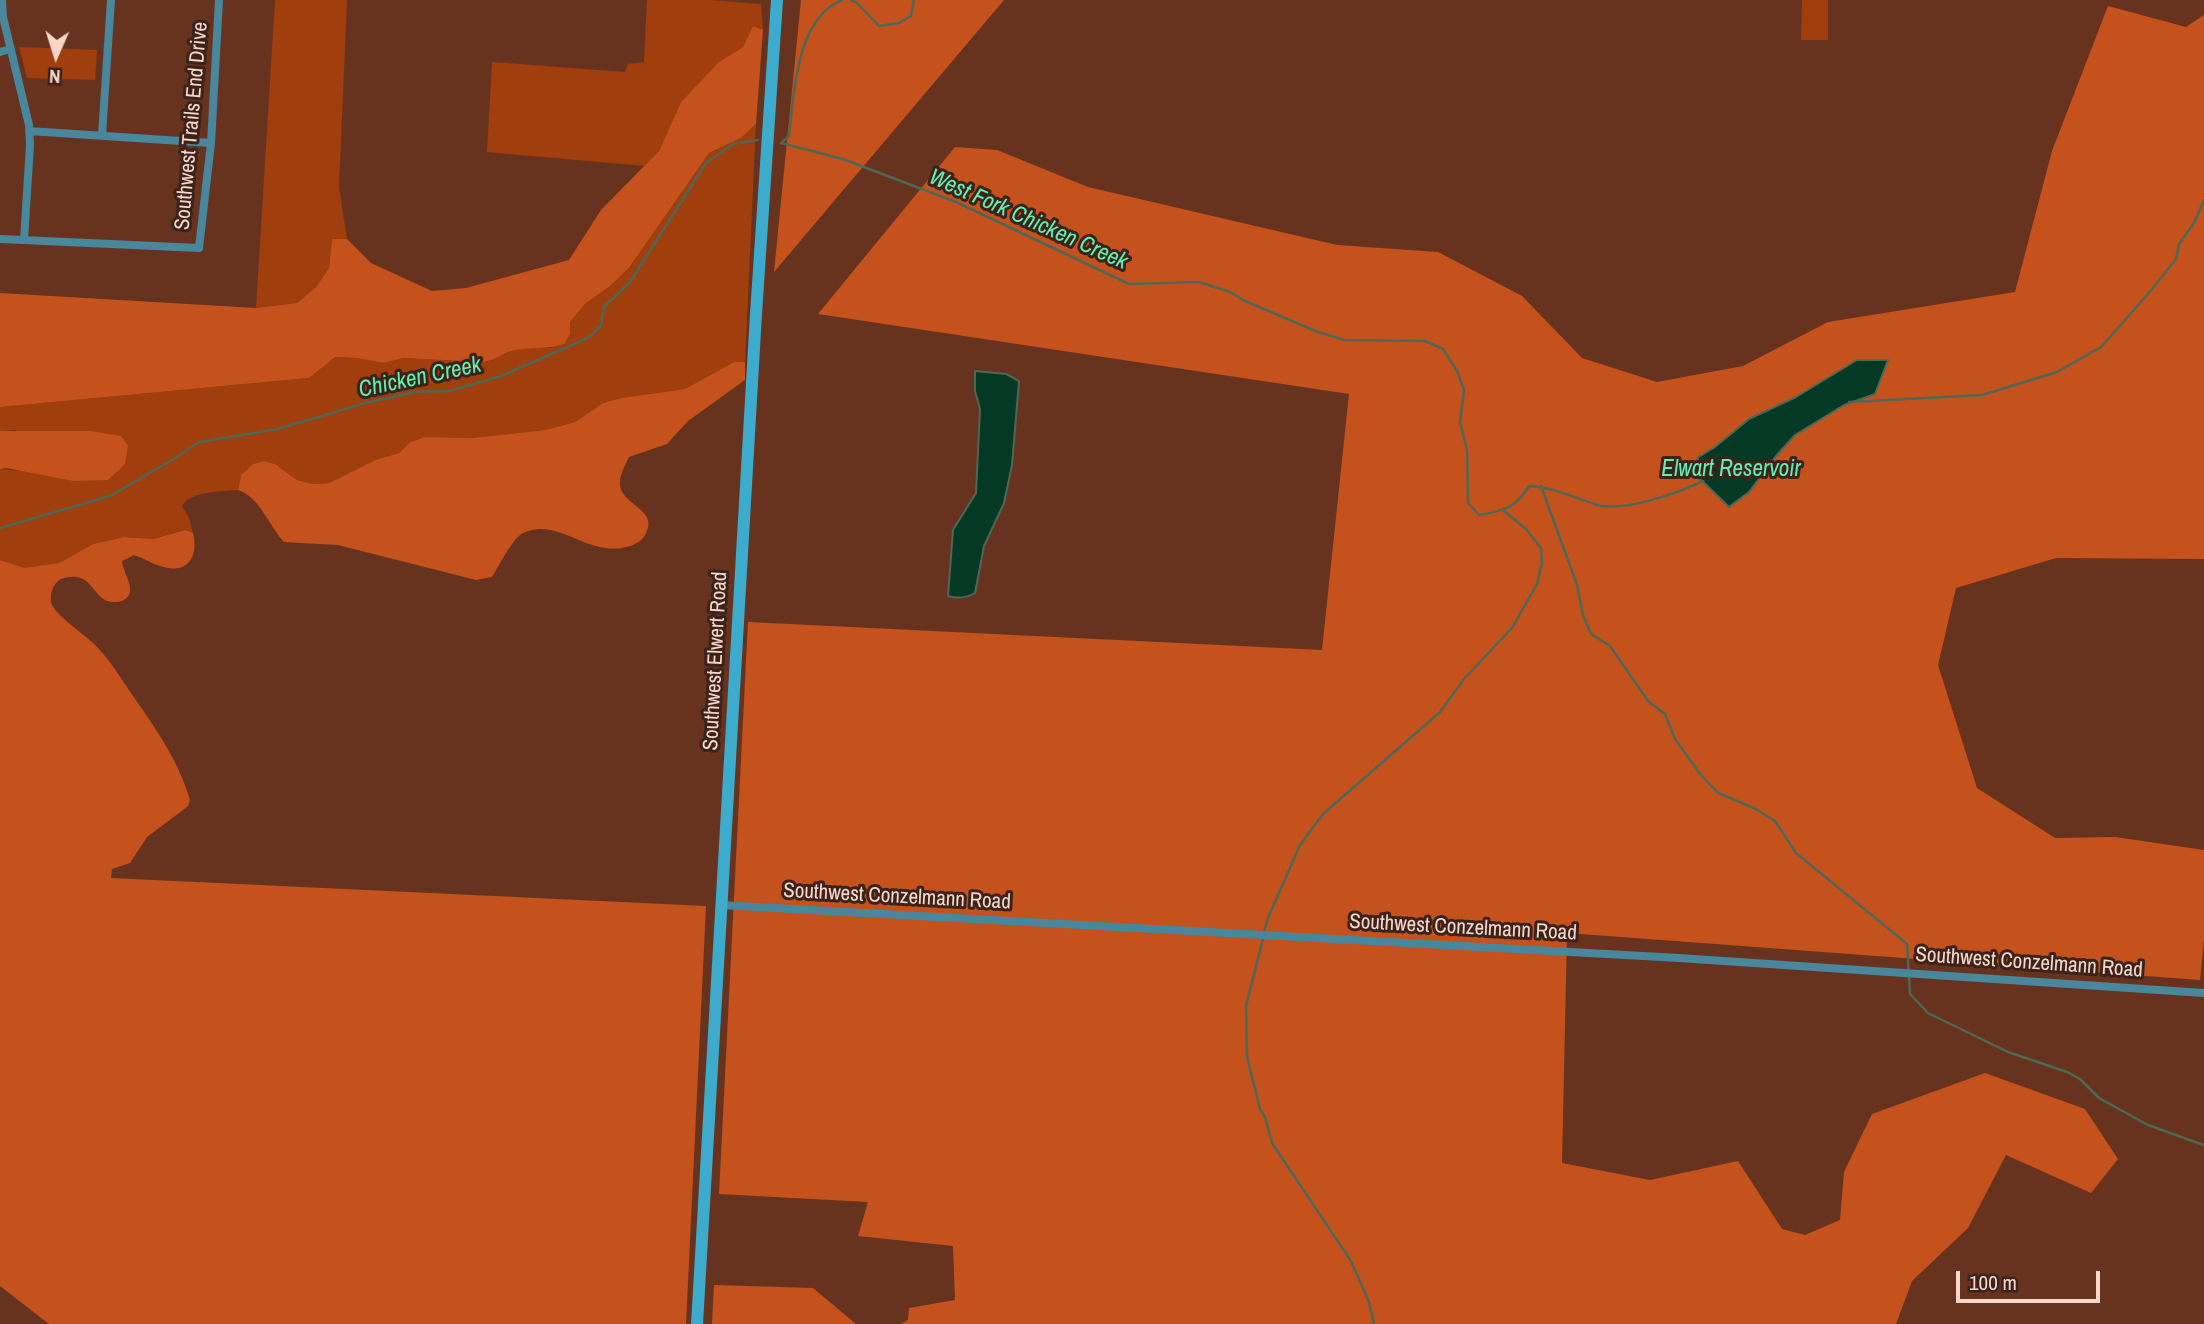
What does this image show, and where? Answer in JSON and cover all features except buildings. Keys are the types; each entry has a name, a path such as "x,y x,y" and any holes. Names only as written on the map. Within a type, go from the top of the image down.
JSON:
{"main road":[{"name":"Southwest Elwert Road","path":"697,1324 720,905 777,0"}],"street":[{"path":"0,239 24,240 29,131 3,17 2,0"},
{"path":"102,135 111,0"},
{"name":"Southwest Trails End Drive","path":"24,240 199,248 211,144 219,0"},
{"path":"0,52 10,49"},
{"path":"29,131 211,144"},
{"name":"Southwest Conzelmann Road","path":"720,905 1686,958 2204,993"}],"shaded area":[{"path":"275,0 347,0 339,187 347,239 332,239 329,268 316,287 297,303 256,308"},
{"path":"647,0 709,0 761,4 763,30 753,26 743,47 720,62 681,102 659,151 644,166 487,152 492,62 625,72 628,64 644,62"},
{"path":"801,0 1004,0 774,272"},
{"path":"1802,0 1828,0 1828,40 1801,40"},
{"path":"2108,6 2186,27 2204,15 2204,559 2056,558 1956,588 1938,665 1977,788 2055,838 2115,837 2204,850 2204,940 2200,980 1567,933 1562,1163 1650,1180 1738,1161 1782,1229 1805,1235 1840,1220 1844,1172 1872,1114 1985,1073 2085,1109 2118,1159 2091,1193 2006,1155 1968,1228 1912,1281 1896,1324 901,1324 908,1320 909,1308 955,1300 953,1246 858,1236 868,1202 719,1194 748,622 1322,650 1349,394 818,314 955,147 997,150 1088,187 1337,245 1438,252 1522,296 1582,358 1657,382 1743,366 1828,322 2015,292 2052,151"},
{"path":"753,26 763,30 756,124 741,138 709,153 629,268 585,304 570,322 570,334 564,344 512,351 484,362 403,358 384,363 335,357 309,378 0,407 0,293 256,308 297,303 316,287 329,268 332,239 347,239 371,263 432,291 466,288 569,260 601,210 659,151 681,102 719,62 743,47"},
{"path":"19,47 97,50 95,80 27,78"},
{"path":"756,124 745,362 734,362 685,389 603,403 575,422 545,430 472,438 425,437 410,442 399,453 375,460 329,483 313,484 297,480 275,464 264,461 253,464 241,475 238,490 200,494 182,506 193,533 185,530 153,539 124,537 93,544 59,563 24,569 0,560 0,469 33,472 16,430 0,431 0,407 309,378 334,357 384,363 403,358 484,362 522,348 551,348 570,334 570,322 585,304 629,268 709,153 741,138"},
{"path":"734,362 745,362 745,380 688,421 667,444 629,457 621,476 621,490 644,513 648,526 642,539 628,547 606,548 555,531 534,530 523,533 514,541 492,577 476,580 338,545 284,542 258,505 238,490 241,475 253,464 264,461 275,464 297,480 313,484 329,483 375,460 399,453 410,442 425,437 472,438 545,430 575,422 603,403 685,389"},
{"path":"0,431 91,431 121,436 128,446 125,464 108,480 74,481 0,469"},
{"path":"185,530 193,533 194,550 189,562 184,566 169,568 134,555 122,561 130,588 129,595 124,600 105,600 86,581 77,577 60,580 51,594 53,607 101,651 149,719 172,757 190,800 188,806 147,837 130,863 112,869 111,878 706,906 686,1324 49,1324 0,1286 0,560 24,568 59,563 93,544 124,537 153,539"},
{"path":"714,1285 813,1288 856,1324 712,1324"}],"water":[{"name":"Elwart Reservoir","path":"1857,360 1888,360 1875,394 1844,405 1795,435 1749,492 1729,507 1695,474 1700,462 1697,458 1749,419 1796,397"},
{"path":"975,371 1006,374 1019,381 1012,465 1004,503 984,546 975,593 955,598 948,596 953,530 976,493 980,409 975,391"}],"waterway":[{"name":"Chicken Creek","path":"781,143 789,136 796,79 806,40 827,9 842,0"},
{"name":"Chicken Creek","path":"851,0 879,26 899,23 911,16 914,0"},
{"name":"Chicken Creek","path":"0,528 110,496 199,442 278,429 365,403 415,392 449,391 501,376 588,338 601,326 604,307 630,282 706,163 733,144 758,140"},
{"name":"West Fork Chicken Creek","path":"781,143 843,159 956,202 1129,284 1199,282 1230,292 1318,332 1345,340 1425,341 1443,349 1457,371 1464,390 1460,422 1467,450 1468,503 1479,515 1514,504 1529,486 1555,491 1597,505 1622,506 1651,500 1703,481"},
{"path":"1849,402 1982,395 2057,372 2101,347 2176,259 2179,244 2194,223 2204,200"},
{"name":"West Fork Chicken Creek","path":"1541,486 1577,585 1583,615 1591,634 1610,646 1648,701 1665,714 1675,739 1700,774 1718,793 1754,808 1775,821 1796,853 1907,944 1910,994 1928,1013 2008,1052 2067,1072 2080,1079 2099,1098 2148,1125 2204,1145"},
{"path":"1264,932 1300,845 1323,814 1440,712 1464,679 1512,628 1537,584 1542,563 1541,548 1526,529 1504,511"},
{"path":"1263,939 1246,1006 1247,1057 1260,1109 1272,1143 1351,1261 1369,1302 1374,1324"}]}
